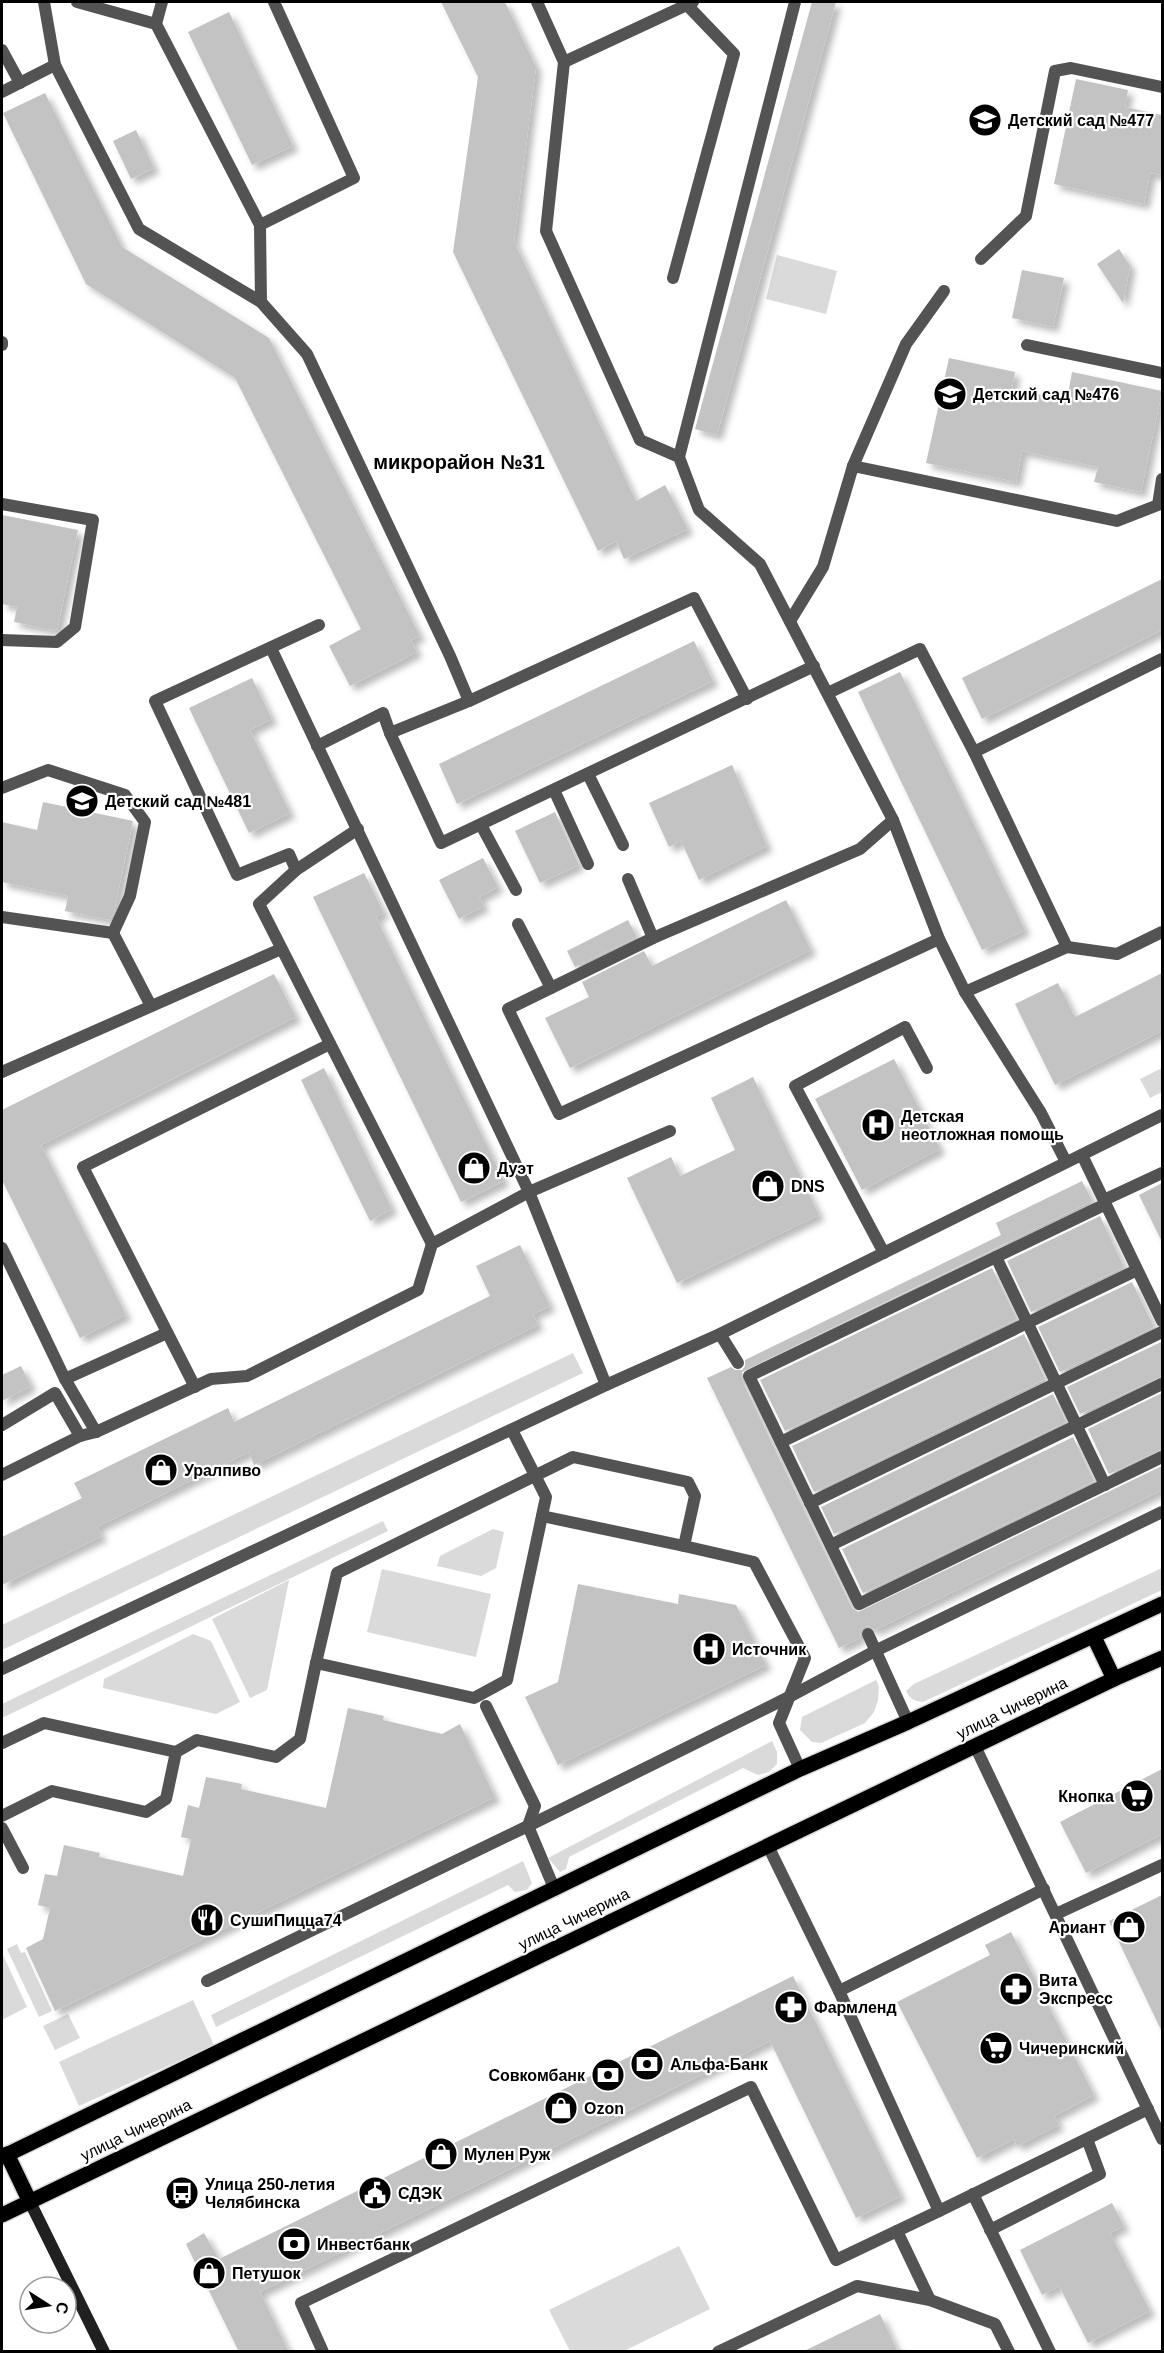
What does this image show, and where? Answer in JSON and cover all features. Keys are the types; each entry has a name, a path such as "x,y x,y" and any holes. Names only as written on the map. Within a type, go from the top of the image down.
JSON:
{"main road":[{"name":"улица Чичерина","path":"3,2152 800,1769 908,1722 1162,1604"},
{"path":"1094,1637 1114,1679"},
{"name":"улица Чичерина","path":"2,2215 1114,1679 1162,1658"},
{"path":"3,2152 30,2202"}],"street":[{"path":"44,2 55,65 139,230 261,303 307,354 450,656 469,701"},
{"path":"77,2 156,24"},
{"path":"162,2 156,24 260,225 261,303"},
{"path":"260,225 354,178 274,2"},
{"path":"537,2 564,62 546,231 640,440 679,457"},
{"path":"795,2 679,457 699,510 760,564 893,820 939,939 965,992 1041,1113 1066,1162"},
{"path":"564,62 690,3 734,54 673,278"},
{"path":"2,50 20,83"},
{"path":"2,92 55,65"},
{"path":"981,259 1026,216 1055,71 1071,68 1162,87"},
{"path":"790,621 823,567 853,466 906,344 944,291"},
{"path":"1027,345 1162,373"},
{"path":"853,466 1117,521 1158,505 1162,479"},
{"path":"2,504 93,520 75,627 57,642 2,640"},
{"path":"390,733 469,701 694,598 747,699"},
{"path":"296,870 289,854 237,875 155,701 319,625"},
{"path":"271,648 528,1192 606,1385"},
{"path":"828,693 920,649 974,752 1067,947"},
{"path":"974,752 1162,659"},
{"path":"317,746 382,713 441,843 814,666"},
{"path":"2,788 48,770 125,795 145,822 130,896 113,933"},
{"path":"588,774 623,845"},
{"path":"555,790 588,864"},
{"path":"893,820 860,849 654,938 508,1010 559,1113 939,939"},
{"path":"481,825 516,890"},
{"path":"2,1475 80,1436 96,1432 212,1379 247,1376 418,1290 432,1244 259,904 296,870 358,829"},
{"path":"628,879 654,938"},
{"path":"2,917 113,933"},
{"path":"518,924 551,988"},
{"path":"965,992 1067,947 1117,954 1162,932"},
{"path":"113,933 151,1006"},
{"path":"2,1072 281,949"},
{"path":"884,1253 795,1086 905,1027 927,1068"},
{"path":"195,1387 82,1167 330,1044"},
{"path":"2,1669 606,1385 720,1334 1162,1115"},
{"path":"432,1244 528,1192 670,1131"},
{"path":"1082,1155 1162,1321"},
{"path":"1162,1173 996,1257 749,1376 859,1604 1162,1457"},
{"path":"2,1248 65,1379 96,1432"},
{"path":"996,1257 1105,1485"},
{"path":"781,1442 1137,1270"},
{"path":"810,1503 1162,1332"},
{"path":"65,1379 167,1333"},
{"path":"720,1334 738,1364"},
{"path":"831,1545 1162,1384"},
{"path":"2,1425 55,1393 80,1436"},
{"path":"316,1663 474,1698 507,1680 546,1497 512,1430"},
{"path":"2,1743 44,1723 176,1752 197,1740 276,1757 300,1739 337,1573 573,1457 688,1482 695,1496 684,1546"},
{"path":"207,1981 528,1826 789,1697 875,1651 1162,1512"},
{"path":"542,1516 754,1562 805,1658 779,1723 800,1769"},
{"path":"868,1634 908,1722"},
{"path":"486,1706 536,1806 528,1826 554,1888"},
{"path":"975,1746 1162,2139"},
{"path":"2,1816 52,1791 147,1812 166,1799 176,1752"},
{"path":"2,1828 23,1868"},
{"path":"768,1846 839,1991 939,2211"},
{"path":"1056,1914 1162,1865"},
{"path":"839,1991 1044,1888"},
{"path":"323,2352 301,2303 751,2087 836,2260 1148,2109"},
{"path":"990,2230 1100,2174 1087,2139"},
{"path":"973,2194 1050,2352"},
{"path":"30,2202 104,2352"},
{"path":"897,2231 930,2300"},
{"path":"718,2352 857,2286 930,2300 995,2324 1009,2352"}],"shaded area":[{"path":"777,255 837,271 826,314 766,299"},
{"path":"1162,1068 1162,1092 1150,1098 1140,1079"},
{"path":"573,1353 583,1373 2,1650 2,1625"},
{"path":"383,1521 388,1531 2,1718 2,1704"},
{"path":"493,1529 504,1532 496,1568 481,1576 437,1566 440,1556"},
{"path":"1162,1568 1162,1590 923,1702 913,1699 906,1691 914,1684"},
{"path":"382,1569 491,1594 476,1657 367,1632"},
{"path":"289,1580 267,1690 250,1698 212,1619"},
{"path":"193,1634 211,1641 240,1702 216,1714 103,1688 104,1679"},
{"path":"876,1680 879,1686 878,1700 874,1712 865,1723 821,1743 812,1742 800,1730 802,1717"},
{"path":"772,1741 777,1752 777,1764 769,1772 758,1775 743,1768 569,1857 566,1869 560,1872 548,1858"},
{"path":"523,1861 532,1883 527,1890 515,1892 508,1885 216,2027 211,2015"},
{"path":"17,1944 21,1953 25,1952 52,2011 39,2017 7,1949"},
{"path":"2,1953 27,2007 2,2020"},
{"path":"193,2000 214,2045 79,2106 59,2062"},
{"path":"68,2014 80,2038 55,2050 43,2026"},
{"path":"679,2246 710,2309 624,2351 570,2351 549,2310"}],"building":[{"path":"441,2 505,2 536,67 514,241 636,501 665,485 688,529 624,559 616,541 598,551 453,252 478,77"},
{"path":"812,2 836,2 717,435 695,429"},
{"path":"229,12 293,146 252,165 188,32"},
{"path":"1076,79 1128,90 1125,107 1162,115 1162,175 1150,173 1144,204 1054,184"},
{"path":"45,93 122,247 269,338 420,636 411,640 417,652 350,686 329,646 361,629 235,378 86,284 3,113"},
{"path":"136,130 154,168 131,179 113,141"},
{"path":"1119,249 1130,266 1123,303 1097,264"},
{"path":"1022,270 1064,278 1053,327 1012,318"},
{"path":"949,358 1015,372 1012,389 1067,400 1072,372 1162,391 1141,492 1094,482 1098,467 1022,451 1016,482 926,463"},
{"path":"2,515 78,530 57,631 14,622 17,607 2,604"},
{"path":"1162,579 1162,630 982,719 962,678"},
{"path":"694,641 713,681 457,804 439,764"},
{"path":"900,672 1025,930 982,950 858,692"},
{"path":"252,678 272,719 250,730 290,813 249,833 189,708"},
{"path":"732,765 767,846 699,880 681,841 669,847 649,803"},
{"path":"43,802 133,821 114,912 110,920 65,911 68,896 2,882 2,822 37,830"},
{"path":"555,812 579,865 540,883 515,831"},
{"path":"483,858 498,887 479,897 484,906 459,919 439,880"},
{"path":"364,873 384,913 376,917 504,1181 461,1202 313,897"},
{"path":"786,900 811,950 570,1068 545,1018 589,997 582,982 644,951 652,966"},
{"path":"628,920 637,937 575,967 567,951"},
{"path":"1162,973 1162,1031 1055,1085 1015,1004 1058,983 1075,1017"},
{"path":"274,974 296,1017 41,1145 126,1315 80,1338 2,1180 2,1110"},
{"name":"Детская неотложная помощь","path":"894,1059 940,1149 862,1190 815,1099"},
{"path":"324,1068 392,1209 370,1221 301,1080"},
{"path":"753,1077 819,1215 677,1283 627,1178 671,1157 680,1176 735,1150 711,1098"},
{"path":"1082,1181 1092,1201 742,1372 742,1380 852,1608 858,1612 1162,1466 1162,1490 875,1630 869,1626 864,1627 860,1633 861,1638 839,1648 707,1378 731,1367 735,1370 742,1370 745,1360 1001,1235 996,1223"},
{"path":"1162,1183 1162,1242 1139,1195"},
{"path":"1100,1216 1124,1267 1031,1312 1007,1261"},
{"path":"520,1245 550,1306 533,1314 538,1325 254,1465 249,1452 97,1527 102,1536 2,1585 2,1537 82,1498 74,1483 228,1408 234,1422 490,1296 476,1266"},
{"path":"992,1268 1017,1319 785,1431 760,1380"},
{"path":"1132,1282 1154,1327 1060,1372 1038,1327"},
{"path":"1024,1334 1045,1379 814,1492 792,1446"},
{"path":"1161,1342 1162,1376 1080,1414 1067,1387"},
{"path":"21,1366 31,1386 2,1401 2,1375"},
{"path":"1162,1393 1162,1449 1109,1474 1088,1429"},
{"path":"1053,1394 1066,1422 834,1534 821,1507"},
{"path":"1073,1437 1094,1481 863,1593 842,1549"},
{"path":"578,1584 678,1604 679,1594 736,1605 766,1665 558,1765 525,1697 558,1682"},
{"path":"348,1708 384,1716 383,1720 442,1734 460,1724 495,1797 55,2011 26,1948 43,1939 50,1908 38,1905 45,1874 57,1876 64,1845 100,1853 99,1857 183,1876 191,1839 181,1837 188,1805 199,1808 206,1777 242,1784 241,1789 326,1808"},
{"name":"Кнопка","path":"1162,1769 1162,1834 1086,1873 1060,1822"},
{"path":"1162,1895 1162,2032 1109,1921"},
{"name":"Чичеринский","path":"1011,1932 1094,2095 1054,2116 1059,2125 1017,2146 1014,2139 977,2158 897,2002 990,1955 985,1945"},
{"path":"793,1976 901,2196 856,2218 770,2041 260,2292 289,2352 239,2352 186,2244 204,2233 219,2259"},
{"path":"1112,2203 1124,2226 1110,2233 1150,2311 1088,2343 1059,2286 1042,2295 1020,2250"},
{"path":"880,2314 898,2352 802,2352"}],"place":[{"name":"Детский сад №477","path":"985,120"},
{"name":"Детский сад №476","path":"950,394"},
{"name":"Детский сад №481","path":"82,801"},
{"name":"Детская неотложная помощь","path":"878,1125"},
{"name":"Дуэт","path":"474,1168"},
{"name":"DNS","path":"768,1186"},
{"name":"Уралпиво","path":"161,1470"},
{"name":"Источник","path":"709,1649"},
{"name":"Кнопка","path":"1137,1796"},
{"name":"СушиПицца74","path":"207,1920"},
{"name":"Ариант","path":"1129,1927"},
{"name":"Вита Экспресс","path":"1016,1989"},
{"name":"Фармленд","path":"791,2007"},
{"name":"Чичеринский","path":"996,2048"},
{"name":"Альфа-Банк","path":"647,2064"},
{"name":"Совкомбанк","path":"608,2075"},
{"name":"Ozon","path":"561,2108"},
{"name":"Мулен Руж","path":"441,2154"},
{"name":"Улица 250-летия Челябинска","path":"182,2193"},
{"name":"СДЭК","path":"375,2193"},
{"name":"Инвестбанк","path":"294,2244"},
{"name":"Петушок","path":"209,2273"}],"district":[{"name":"микрорайон №31","path":"459,462"}]}
